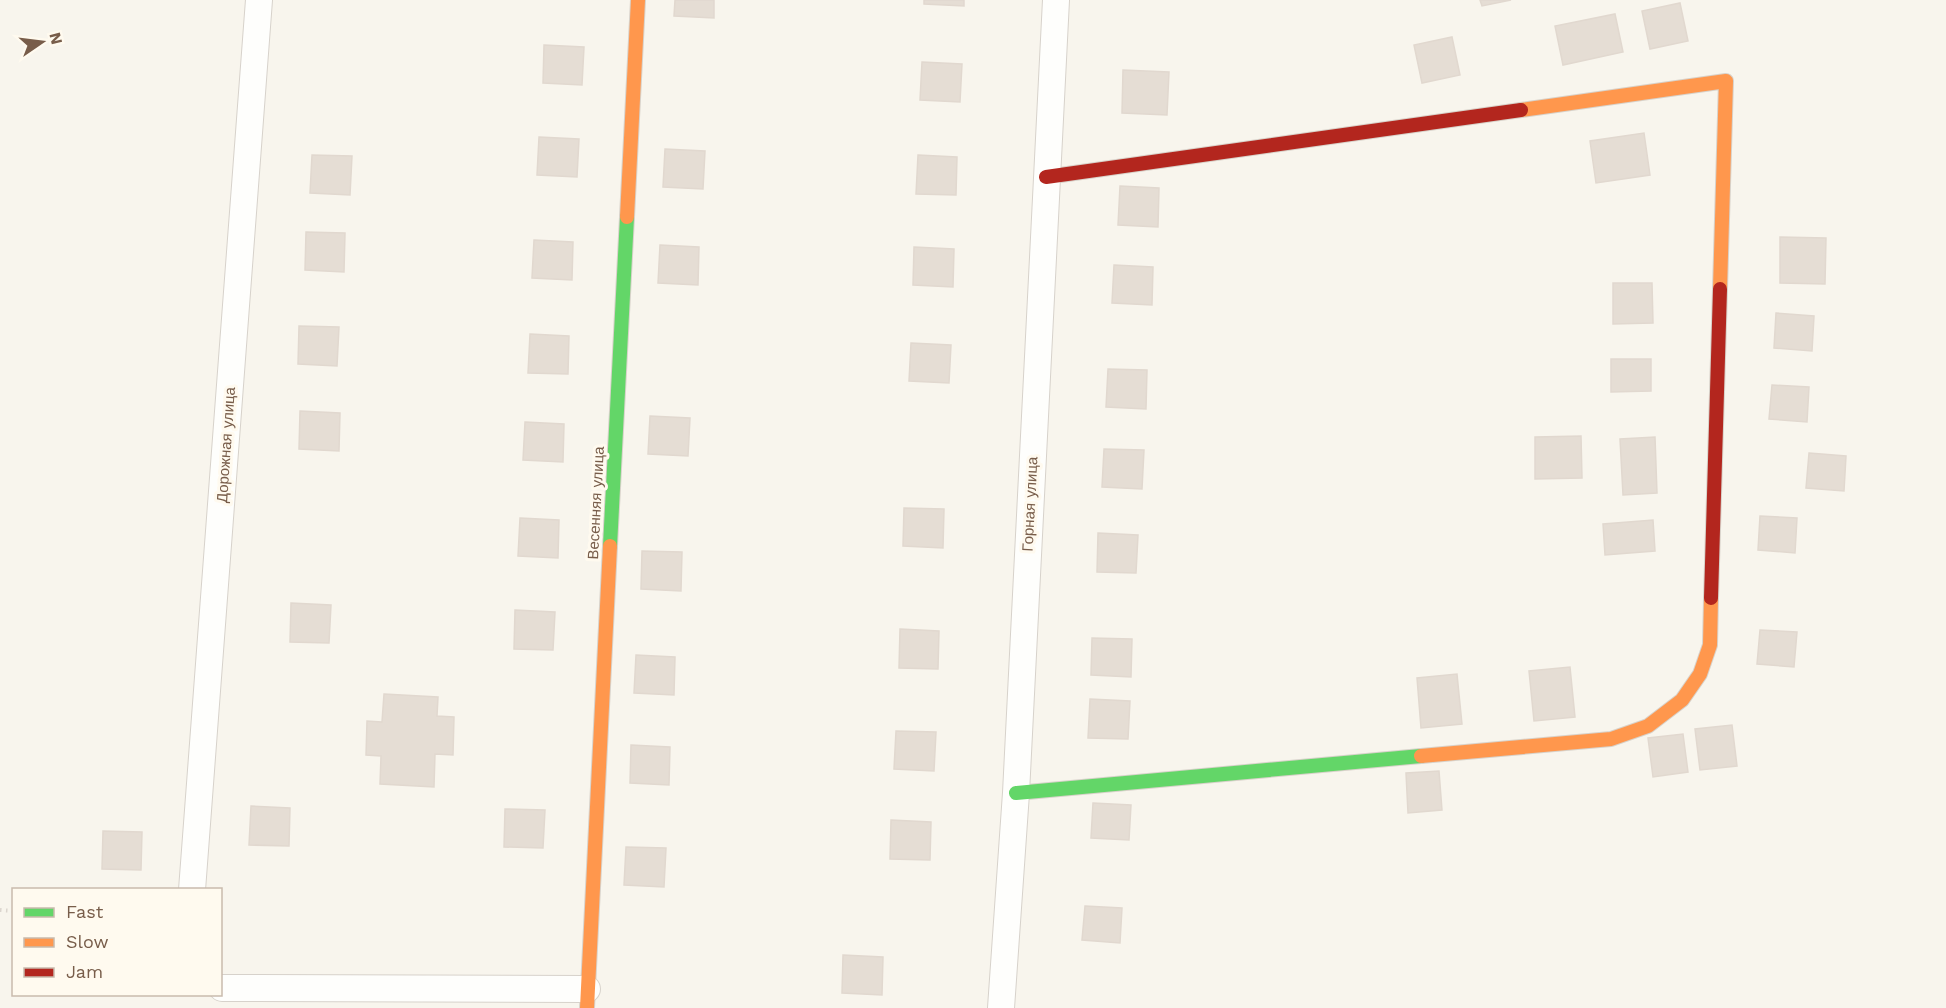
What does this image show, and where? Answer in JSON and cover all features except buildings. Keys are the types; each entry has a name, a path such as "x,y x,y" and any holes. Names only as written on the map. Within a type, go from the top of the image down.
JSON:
{"street":[{"name":"Дорожная улица","path":"192,888 259,0"},
{"name":"Весенняя улица","path":"587,999 638,0"},
{"name":"Горная улица","path":"1001,1008 1016,793 1056,0"},
{"path":"1016,793 1611,739 1648,726 1682,700 1700,674 1710,645 1726,81 1046,177"},
{"path":"222,994 587,999"}],"traffic: fast":[{"path":"610,546 627,217"},
{"path":"1016,793 1421,756"}],"traffic: slow":[{"path":"627,217 638,0"},
{"path":"1521,110 1726,81 1720,289"},
{"path":"587,1008 610,546"},
{"path":"1421,756 1611,739 1648,726 1682,700 1700,674 1710,645 1711,598"}],"traffic: jam":[{"path":"1046,177 1521,110"},
{"path":"1711,598 1720,289"}]}
